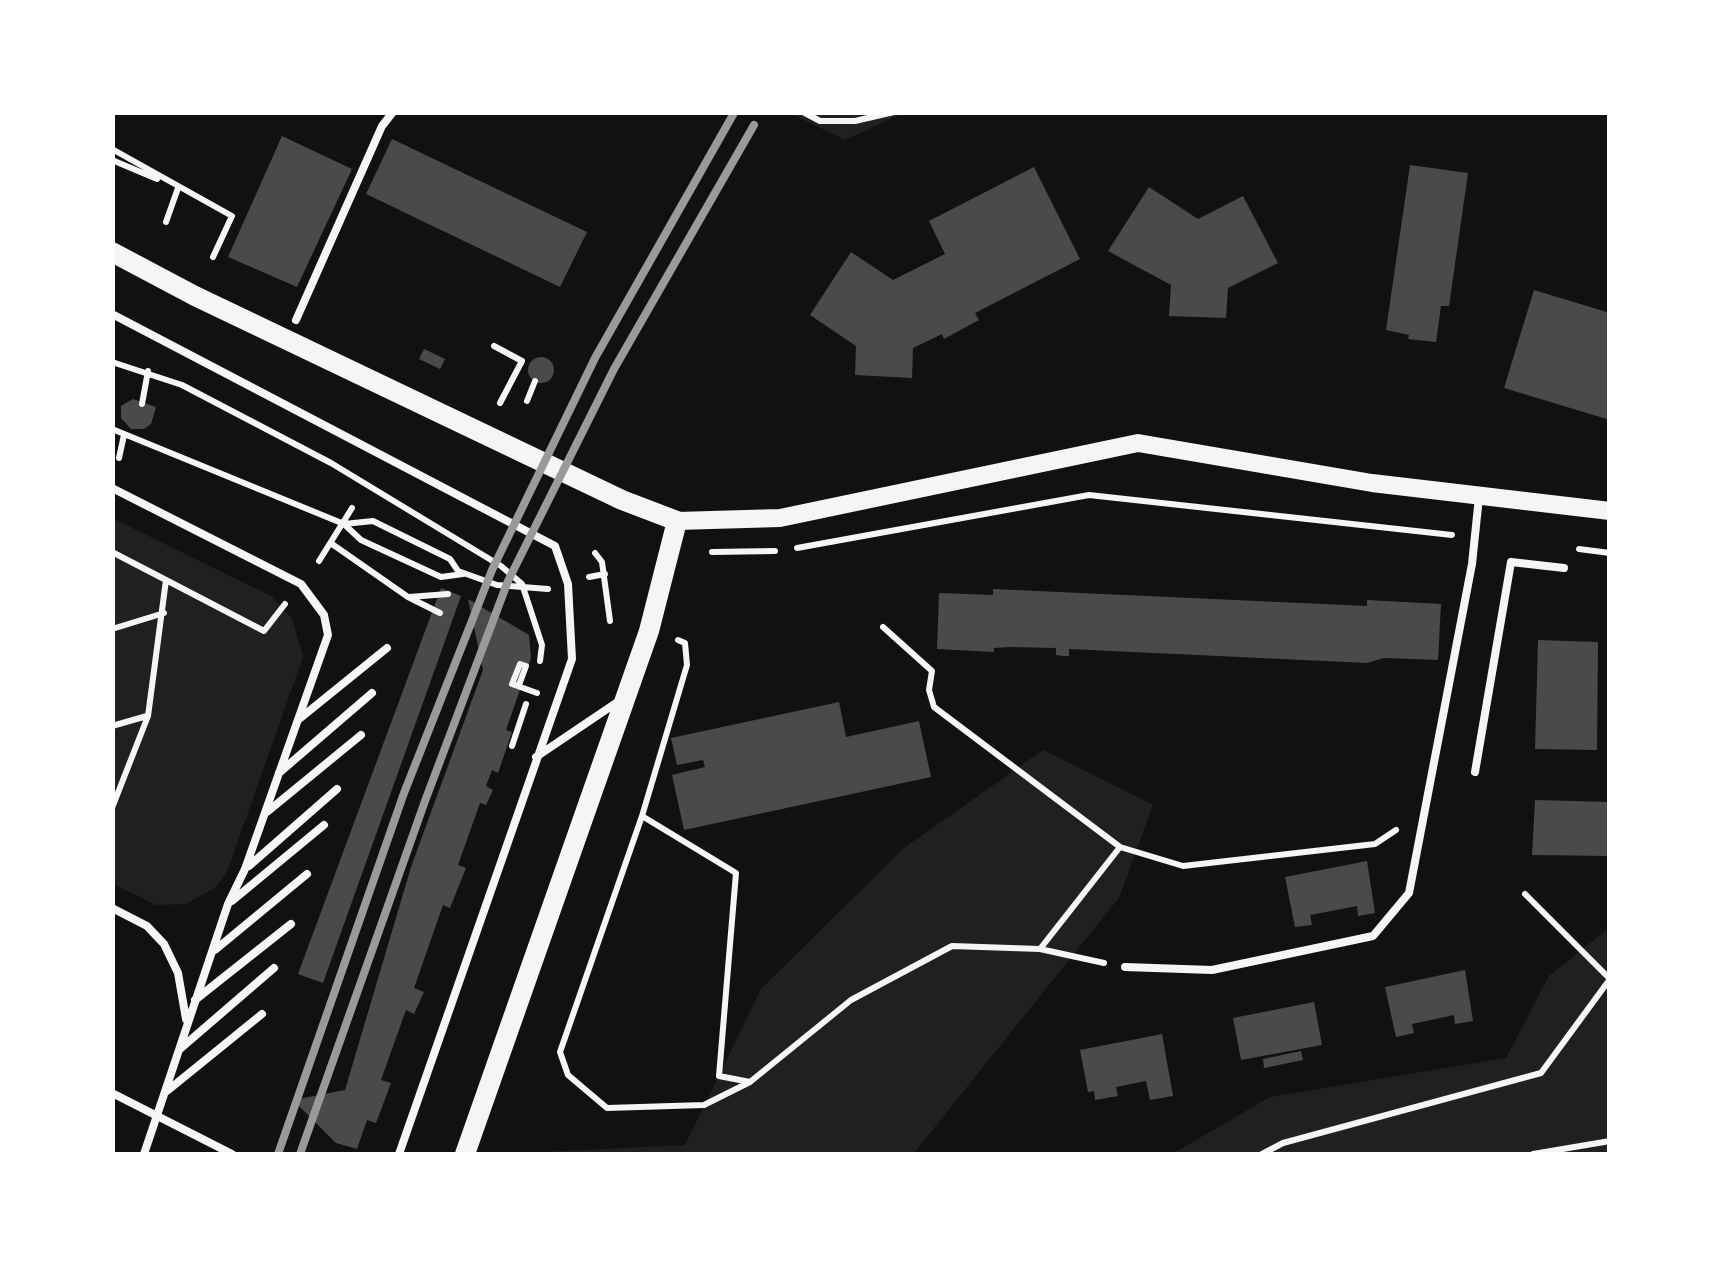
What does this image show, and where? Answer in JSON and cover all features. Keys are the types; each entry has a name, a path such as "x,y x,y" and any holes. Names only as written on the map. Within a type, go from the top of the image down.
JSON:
{"main road":[{"path":"112,252 195,296 622,500 677,521 649,631 465,1154"}],"street":[{"path":"677,521 760,521 794,516 1044,460 1138,444 1479,497 1610,511"}],"lane":[{"path":"296,320 382,126 393,112"},
{"path":"112,314 555,546 568,584 572,658 399,1154"},
{"path":"112,488 300,584 318,605 328,635 245,869 228,904 144,1154"},
{"path":"1124,967 1212,970 1373,936 1409,893 1428,808 1479,497"},
{"path":"1475,772 1511,562 1564,568"},
{"path":"294,723 387,648"},
{"path":"279,774 372,693"},
{"path":"536,757 623,699"},
{"path":"264,814 361,735"},
{"path":"245,869 337,788"},
{"path":"228,904 324,826"},
{"path":"212,953 307,874"},
{"path":"112,908 147,926 164,944 178,973 186,1024"},
{"path":"195,1000 291,924"},
{"path":"180,1049 274,968"},
{"path":"167,1091 262,1014"},
{"path":"112,1093 232,1154"}],"path":[{"path":"803,112 820,121 855,121 894,112"},
{"path":"112,149 232,216 212,257"},
{"path":"112,160 181,189"},
{"path":"166,222 181,189"},
{"path":"142,404 152,335"},
{"path":"494,346 522,361 500,403"},
{"path":"112,362 148,371 330,463 501,566 522,584 542,645 540,662"},
{"path":"527,401 535,381"},
{"path":"112,428 344,524 362,540 441,577 466,574"},
{"path":"119,458 124,435"},
{"path":"677,521 696,551 748,553 811,546 1089,494 1475,537"},
{"path":"318,561 352,508"},
{"path":"344,524 373,522 450,559 458,571 496,585 522,584 544,590 568,584"},
{"path":"332,544 408,597 440,613"},
{"path":"1567,548 1610,553"},
{"path":"112,552 264,631 285,604"},
{"path":"595,553 602,562 610,621"},
{"path":"112,808 148,716 166,580"},
{"path":"408,597 448,594"},
{"path":"112,629 164,612"},
{"path":"883,627 932,671 929,690 934,708 1120,847 1183,866 1260,859 1375,844 1428,808"},
{"path":"678,640 684,643 688,665 642,816 560,1052 568,1075 607,1108 704,1105 750,1082 851,1000 952,946 1040,949 1124,967"},
{"path":"112,726 148,716"},
{"path":"642,816 736,874 719,1076 750,1082"},
{"path":"1040,949 1120,847"},
{"path":"1262,1154 1283,1143 1541,1072 1610,979 1525,894"},
{"path":"1533,1154 1610,1141"}],"shaded area":[{"path":"790,113 904,113 845,140"},
{"path":"112,518 271,596 292,618 303,657 227,872 216,887 186,904 156,905 113,884"},
{"path":"1043,750 1153,805 1119,898 913,1154 502,1154 685,1145 761,989 904,848"},
{"path":"1609,928 1609,1154 1172,1154 1270,1097 1506,1058 1549,976"}],"building":[{"path":"282,136 352,169 297,287 228,257"},
{"path":"392,139 587,232 560,287 366,194"},
{"path":"1410,165 1468,173 1449,306 1441,306 1436,342 1408,339 1409,335 1386,330"},
{"path":"1034,167 1080,259 975,313 979,320 944,339 942,334 913,348 912,378 855,375 856,346 810,315 851,252 893,280 945,254 929,221"},
{"path":"1149,187 1198,219 1243,196 1278,263 1228,288 1226,318 1169,316 1171,285 1108,251"},
{"path":"1534,290 1610,313 1610,420 1504,388"},
{"path":"424,349 445,359 440,369 419,359"},
{"path":"541,357 550,361 554,370 550,379 541,383 532,379 528,370 532,361"},
{"path":"133,399 156,407 151,424 144,429 131,429 121,418 121,406"},
{"path":"441,588 461,596 323,983 298,974"},
{"path":"993,589 1367,606 1367,600 1441,604 1438,660 1384,658 1367,663 1069,649 1069,656 1063,656 1056,655 1056,648 994,648 994,652 937,649 939,593 993,595"},
{"path":"468,599 529,635 531,658 506,730 512,732 498,773 492,770 486,786 493,790 486,805 480,803 458,865 466,868 450,908 443,905 414,988 424,992 414,1014 406,1010 381,1080 391,1083 376,1123 367,1120 357,1149 336,1143 293,1100 345,1090 411,867 483,670"},
{"path":"1538,640 1598,642 1597,750 1535,749"},
{"path":"839,702 846,737 919,721 931,777 684,830 672,775 705,767 703,760 677,765 671,738"},
{"path":"1535,800 1610,802 1610,856 1532,855"},
{"path":"1367,861 1375,913 1358,916 1357,906 1310,915 1312,925 1295,927 1285,877"},
{"path":"1465,970 1473,1021 1455,1024 1454,1015 1412,1024 1414,1033 1396,1037 1385,987"},
{"path":"1314,1002 1322,1045 1241,1060 1233,1018"},
{"path":"1162,1034 1173,1096 1150,1100 1146,1081 1116,1087 1118,1096 1095,1100 1094,1091 1088,1092 1080,1050"},
{"path":"1301,1051 1303,1060 1264,1068 1263,1059"}],"railway":[{"path":"278,1154 404,793 492,570 595,358 734,113"},
{"path":"300,1154 508,581 614,369 754,125"}]}
